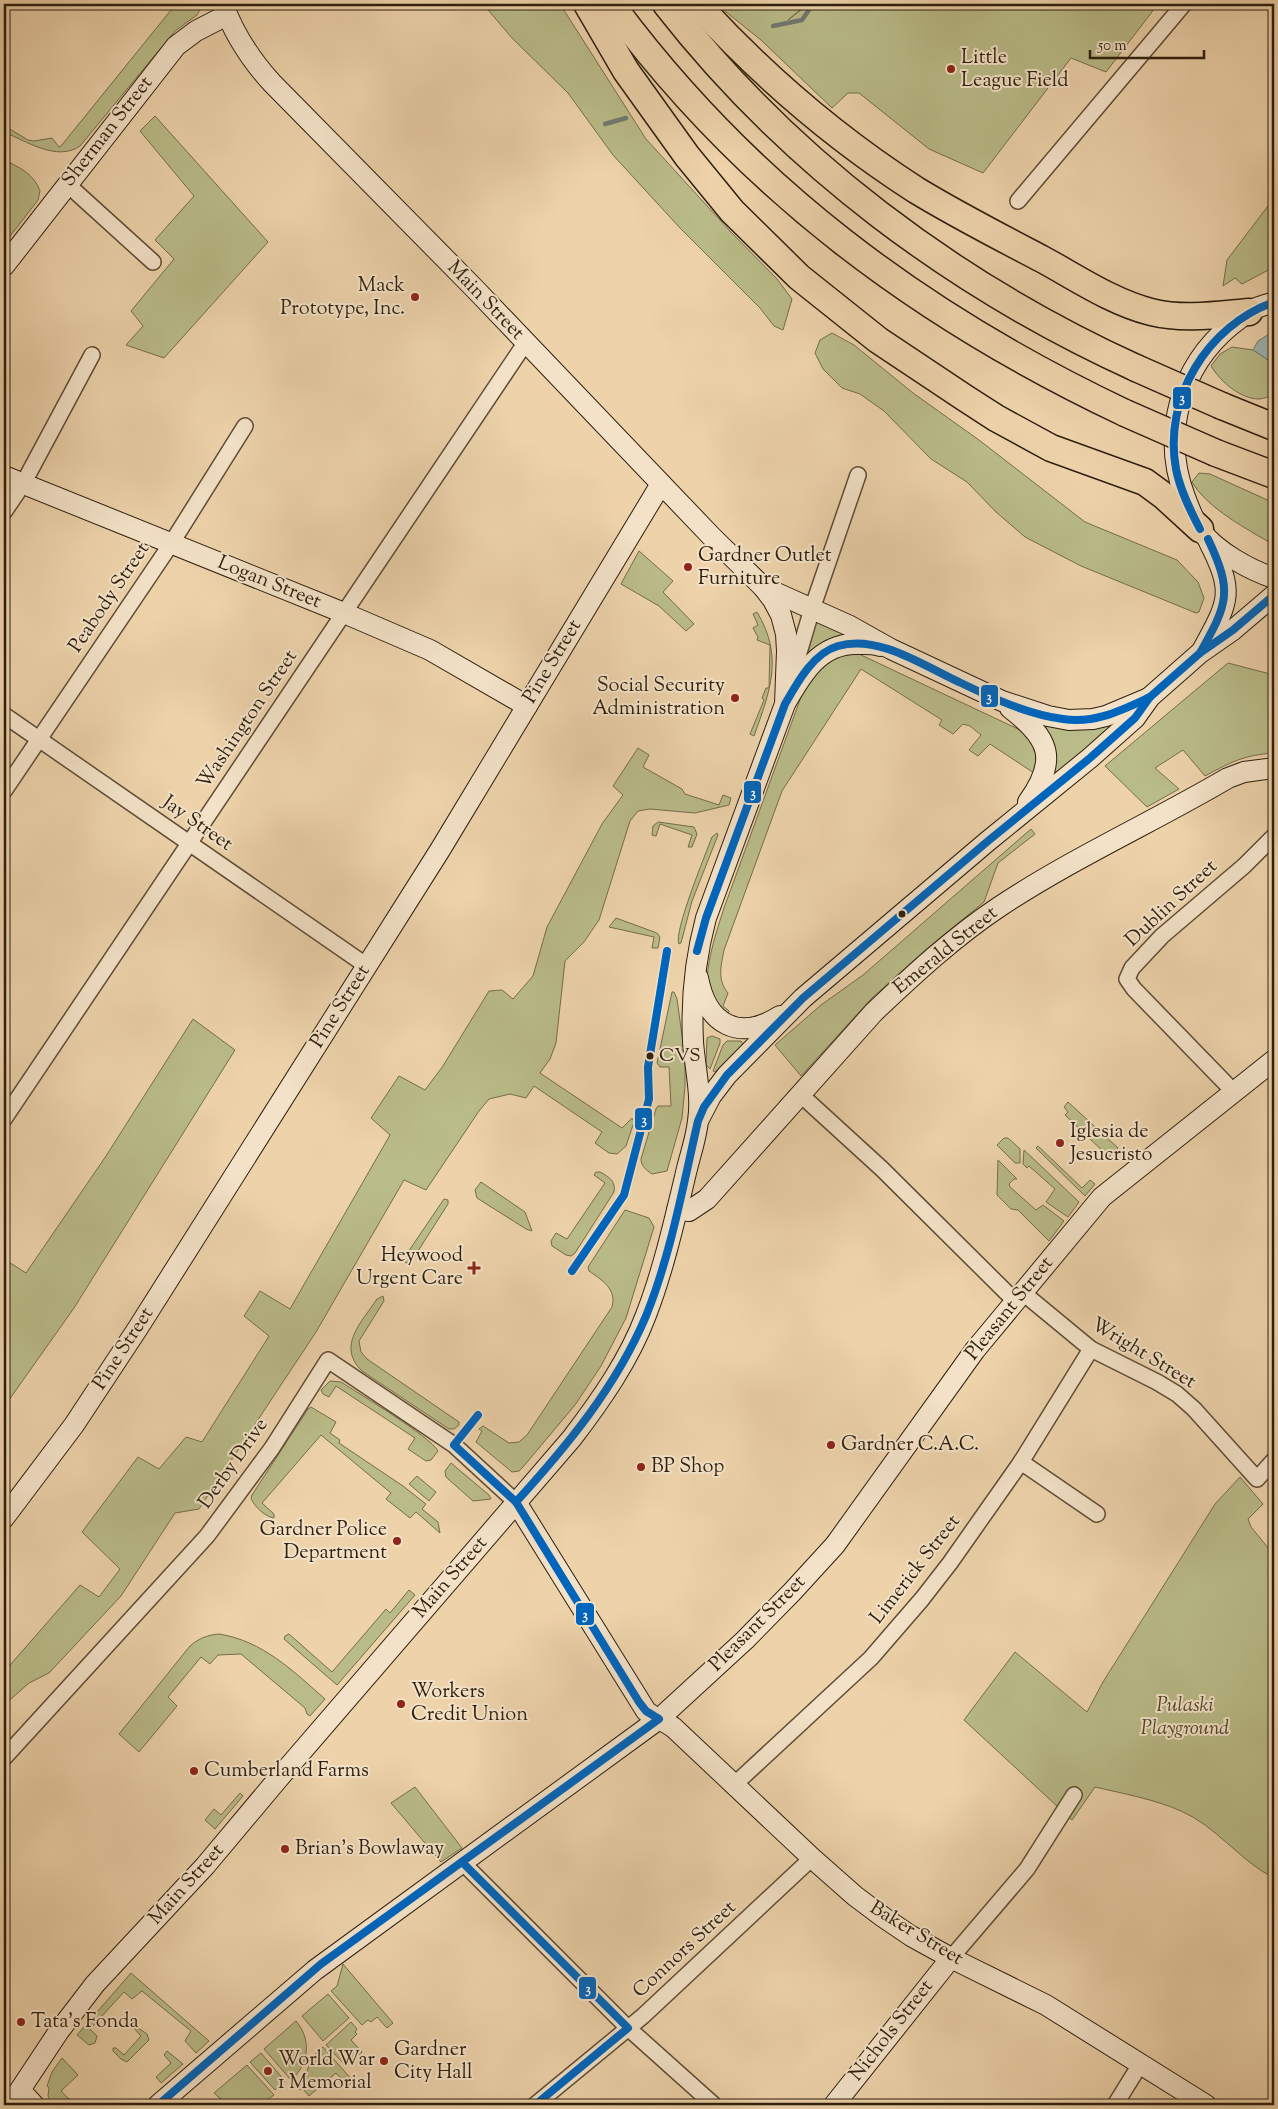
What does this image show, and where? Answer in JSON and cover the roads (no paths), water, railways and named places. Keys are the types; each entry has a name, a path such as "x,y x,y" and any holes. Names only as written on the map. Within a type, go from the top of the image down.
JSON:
{"highway":[{"path":"587,4 626,71 687,156 732,211 799,277 878,340 996,418 1051,448 1144,482 1164,496 1204,534"},
{"path":"611,4 648,51 716,127 776,186 840,240 911,293 969,330 1035,368 1125,412 1216,453 1274,475"},
{"path":"666,4 703,48 764,114 798,146 867,206 940,259 978,284 1058,329 1136,368 1274,427"},
{"path":"697,4 754,63 811,113 915,189 964,218 1091,287 1128,304 1149,311 1184,316 1249,312"}],"street":[{"path":"1018,200 1184,4"},
{"name":"Sherman Street","path":"4,266 176,46 225,9"},
{"name":"Main Street","path":"225,9 240,42 259,69 526,342 712,537 763,587 781,615 786,634 785,704"},
{"path":"67,184 152,262"},
{"path":"1200,653 1223,611 1226,591 1222,569 1188,505 1176,468 1174,454 1177,410 1190,374 1201,356 1220,335 1249,312 1274,302"},
{"name":"Washington Street","path":"4,1119 526,342"},
{"path":"4,512 23,484 92,355"},
{"name":"Peabody Street","path":"4,791 171,544 245,426"},
{"path":"858,475 812,609 850,626 891,650 1002,701 1048,716 1077,720 1106,716 1150,697"},
{"name":"Logan Street","path":"4,476 344,613 430,650 527,706"},
{"name":"Pine Street","path":"4,1518 74,1425 133,1336 435,858 661,484"},
{"path":"1204,534 1246,566 1274,578"},
{"name":"Main Street","path":"15,2098 65,2023 95,1984 205,1866 583,1424 628,1353 646,1316 677,1210 698,1120 692,1012 695,962 706,918 785,704 796,657 812,609 763,587"},
{"path":"698,1120 707,1102 727,1075 803,998 988,840 1016,820 1135,718 1150,697 1200,653 1233,630 1274,595"},
{"path":"785,704 807,668 832,648 853,644 866,644 891,650"},
{"path":"1002,701 1036,730 1045,747 1046,770 1038,788 1016,820"},
{"name":"Jay Street","path":"4,715 367,966"},
{"name":"Emerald Street","path":"677,1210 689,1211 707,1199 880,1006 922,968 990,914 1117,839 1228,778 1244,772 1274,768"},
{"name":"Dublin Street","path":"1234,1092 1134,989 1128,979 1132,968 1162,936 1244,866 1274,836"},
{"name":"Main Street","path":"695,962 701,992 711,1012 722,1022 734,1028 747,1029 766,1025 803,998"},
{"name":"Pleasant Street","path":"158,2105 315,1970 659,1719 773,1612 835,1545 975,1350 1102,1197 1274,1060"},
{"name":"Wright Street","path":"801,1095 1019,1296 1091,1350 1157,1382 1177,1394 1194,1409 1257,1478 1274,1460"},
{"name":"Limerick Street","path":"735,1784 883,1645 950,1564 1021,1462 1091,1350"},
{"name":"Derby Drive","path":"4,1758 208,1536 272,1448 328,1360 454,1445 516,1502"},
{"path":"1021,1462 1097,1514"},
{"name":"Baker Street","path":"516,1502 646,1711 674,1728 854,1896 911,1936 1046,2005 1206,2105"},
{"path":"951,1958 1027,1869 1074,1795"},
{"name":"Connors Street","path":"535,2105 628,2028 812,1858"},
{"path":"462,1862 628,2028 714,2105"},
{"name":"Nichols Street","path":"834,2105 951,1958"},
{"path":"1115,2105 1141,2063"},
{"path":"15,2098 34,2105"}],"water":[{"path":"1274,331 1274,364 1253,350 1258,341"}],"waterway":[{"path":"773,26 802,20 813,4"},
{"path":"605,124 626,118"}],"place":[{"name":"Little League Field","path":"951,69"},
{"name":"Mack Prototype, Inc.","path":"415,297"},
{"name":"Gardner Outlet Furniture","path":"688,567"},
{"name":"Social Security Administration","path":"735,698"},
{"name":"CVS","path":"650,1056"},
{"name":"Iglesia de Jesucristo","path":"1060,1143"},
{"name":"Heywood Urgent Care","path":"474,1268"},
{"name":"Gardner C.A.C.","path":"831,1445"},
{"name":"BP Shop","path":"641,1467"},
{"name":"Gardner Police Department","path":"397,1541"},
{"name":"Workers Credit Union","path":"401,1704"},
{"name":"Cumberland Farms","path":"194,1771"},
{"name":"Brian's Bowlaway","path":"285,1849"},
{"name":"Tata's Fonda","path":"21,2022"},
{"name":"Gardner City Hall","path":"384,2061"},
{"name":"World War 1 Memorial","path":"268,2071"}],"park label":[{"name":"Pulaski Playground","path":"1185,1718"}]}
